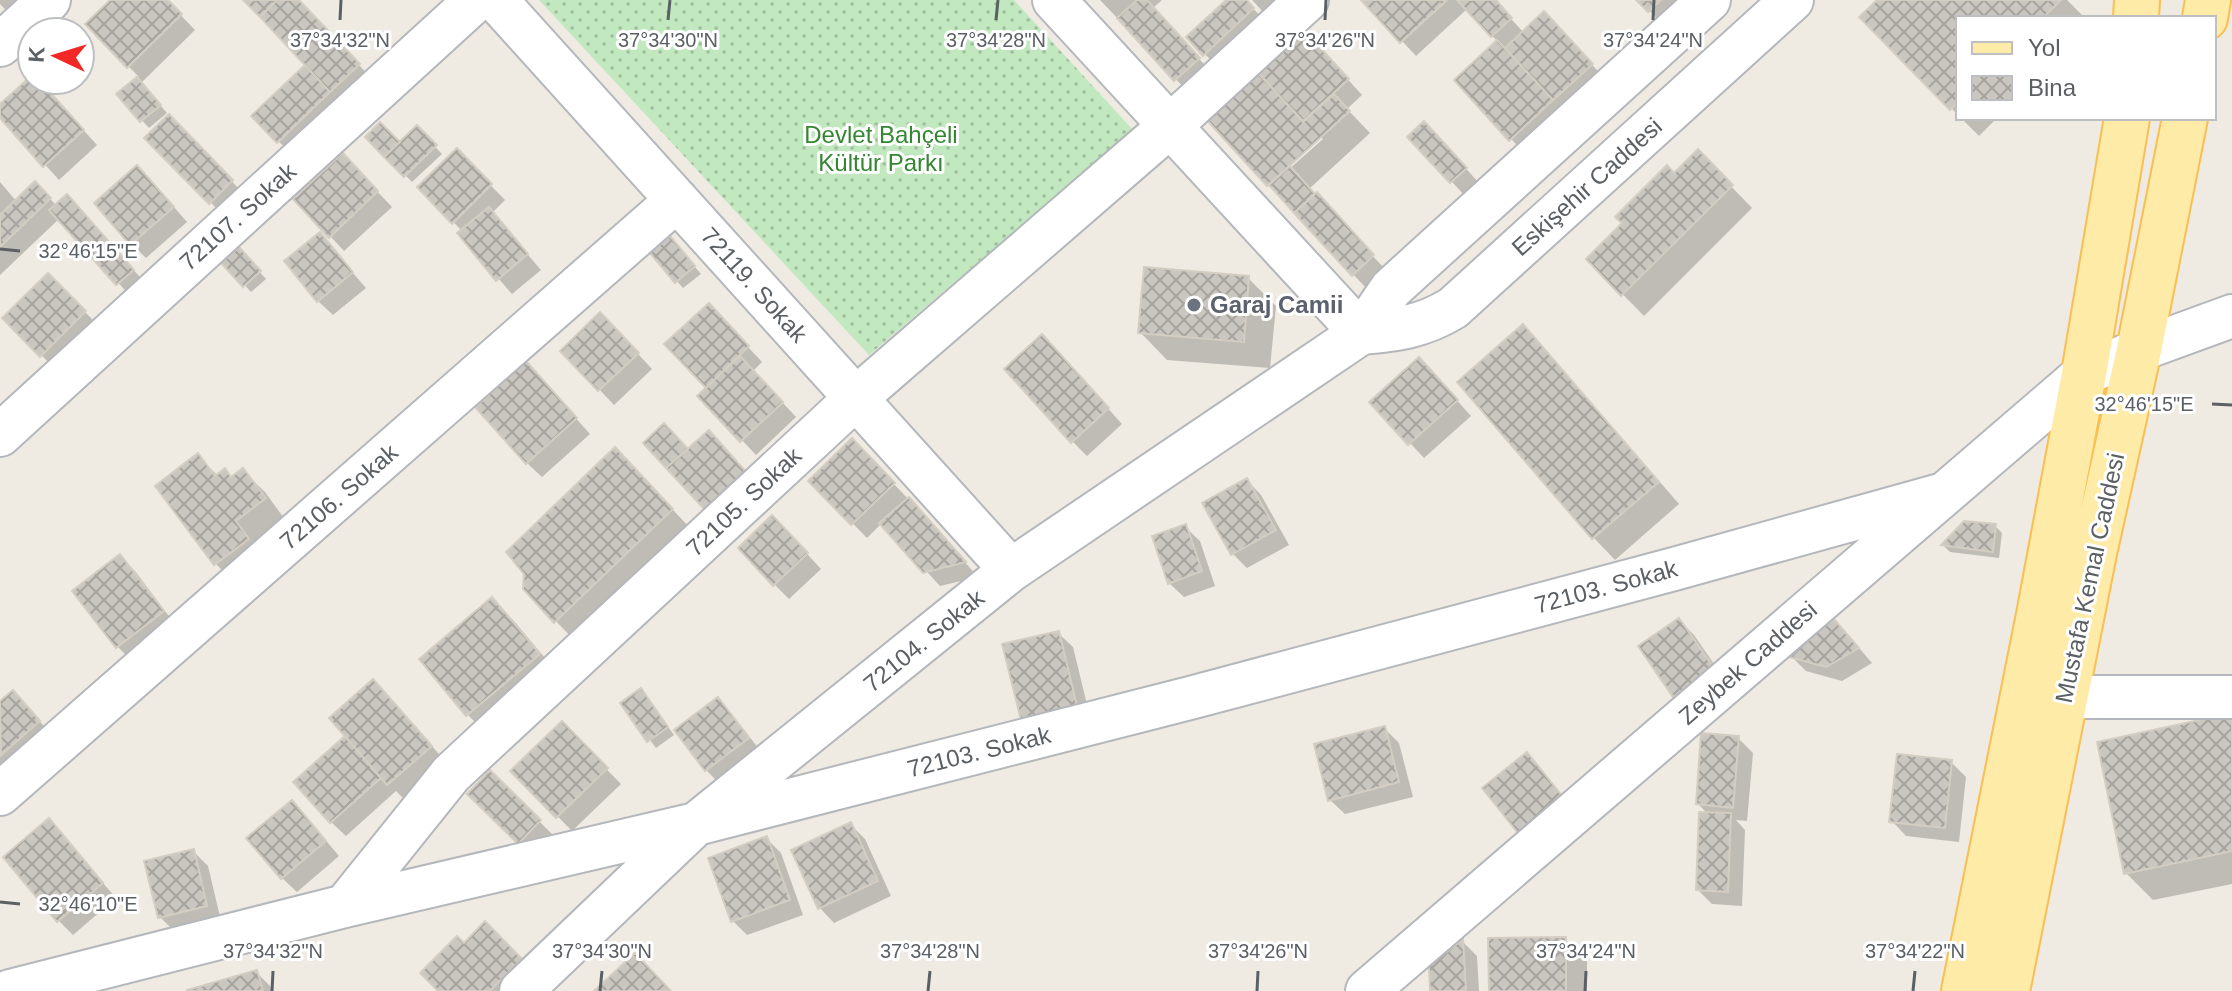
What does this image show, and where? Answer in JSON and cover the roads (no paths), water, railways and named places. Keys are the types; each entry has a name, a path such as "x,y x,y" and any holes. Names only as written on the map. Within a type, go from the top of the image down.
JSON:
{"main road":[{"name":"Mustafa Kemal Caddesi","path":"1964,991 2084,374 2127,120"},
{"name":"Mustafa Kemal Caddesi","path":"2007,991 2185,120"}],"street":[{"path":"0,45 49,0"},
{"name":"72107. Sokak","path":"0,435 476,0"},
{"name":"72119. Sokak","path":"496,0 1011,570"},
{"path":"1054,0 1361,333 1391,289 1709,0"},
{"name":"72105. Sokak","path":"345,906 451,774 856,398 1170,126 1307,0"},
{"name":"Eskişehir Caddesi","path":"1361,333 1402,329 1433,320 1453,308 1792,0"},
{"name":"72106. Sokak","path":"0,794 677,200"},
{"name":"Zeybek Caddesi","path":"1367,991 2084,374 2232,316"},
{"name":"72104. Sokak","path":"521,991 696,824 1011,570 1361,333"},
{"name":"72103. Sokak","path":"10,981 696,824 1266,678 1944,494"},
{"path":"2065,697 2232,697"}],"place":[{"name":"Garaj Camii","path":"1194,305"}],"park label":[{"name":"Devlet Bahçeli Kültür Parkı","path":"881,149"}]}
